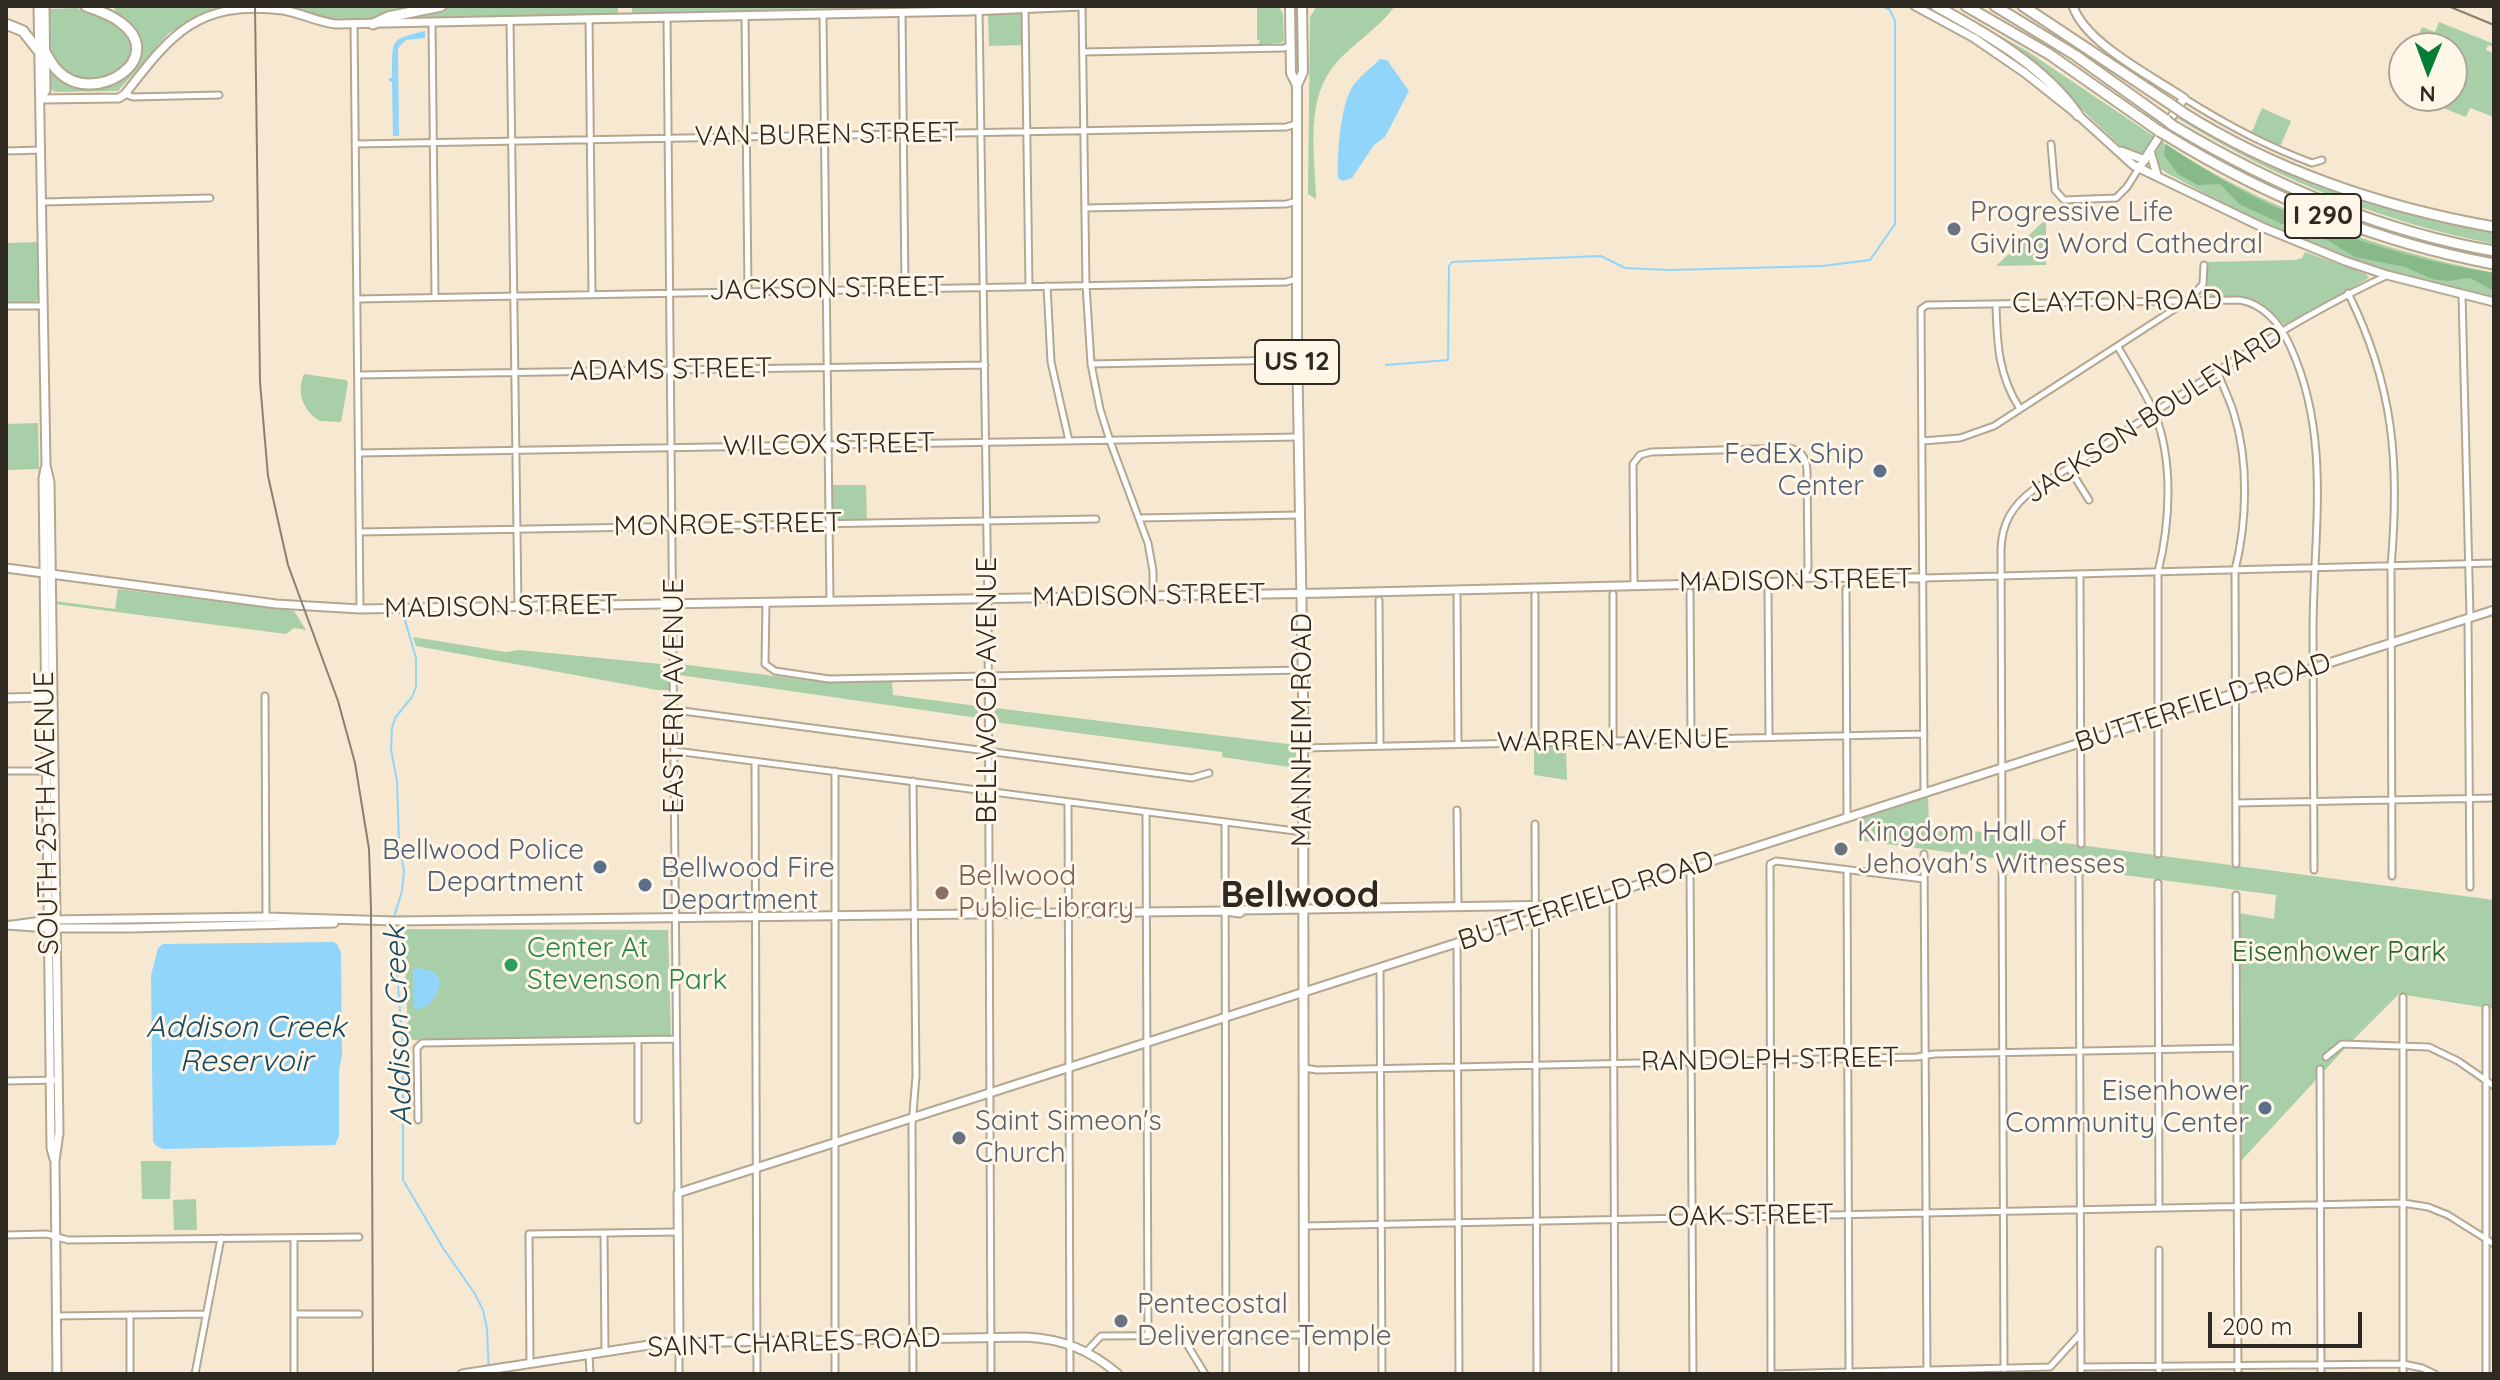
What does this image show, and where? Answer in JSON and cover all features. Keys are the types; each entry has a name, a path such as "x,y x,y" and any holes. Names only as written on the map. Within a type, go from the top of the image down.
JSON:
{"highway":[{"path":"6,24 23,31 59,73 84,83 114,80 128,70 136,50 132,33 110,15 86,6"},
{"path":"373,24 388,17 441,6"},
{"path":"1936,6 1990,38 2032,68 2059,91 2078,115"},
{"name":"I 290","path":"1966,6 2049,54 2162,133 2238,177 2332,219 2407,245 2494,264"},
{"name":"I 290","path":"1995,6 2050,38 2169,122 2252,170 2330,205 2421,235 2494,251"},
{"path":"2023,6 2185,114 2256,153 2315,177 2394,203 2494,227"}],"main road":[{"name":"SOUTH 25TH AVENUE","path":"38,6 42,22"},
{"name":"SOUTH 25TH AVENUE","path":"45,6 41,50 46,90 41,99 46,465 50,482 48,574 54,1080 58,1150 55,1161 57,1374"},
{"path":"41,99 119,98 166,41 190,24 235,11 282,10 327,23 373,24 902,13 1082,6"},
{"name":"MANNHEIM ROAD","path":"1290,6 1291,73 1297,85"},
{"name":"MANNHEIM ROAD","path":"1302,6 1303,72 1297,85 1297,356 1303,670 1304,1374"},
{"path":"1915,6 2001,56 2100,135 2157,175 2293,241 2387,275 2494,302"},
{"path":"2073,6 2081,24 2093,37 2184,98 2142,164"},
{"path":"2150,151 2157,175"},
{"name":"MADISON STREET","path":"6,568 276,604 360,609 1634,586 1788,582 1803,577 1924,578"},
{"name":"BUTTERFIELD ROAD","path":"678,1193 2494,610"},
{"path":"6,698 50,697"},
{"path":"10,925 1569,905"},
{"name":"EASTERN AVENUE","path":"678,1193 679,1342"},
{"name":"SAINT CHARLES ROAD","path":"462,1374 679,1342 913,1338 1043,1338 1087,1351 1118,1374"}],"street":[{"path":"1082,6 1086,285 1091,364 1110,441 1152,558 1153,596"},
{"name":"BELLWOOD AVENUE","path":"978,8 988,599 991,1374"},
{"path":"1025,8 1029,287"},
{"path":"902,13 905,288"},
{"path":"823,14 830,602"},
{"path":"745,16 748,291"},
{"name":"EASTERN AVENUE","path":"667,17 675,604 678,1193"},
{"path":"589,18 592,294"},
{"path":"510,20 518,607"},
{"path":"432,22 435,297"},
{"path":"354,24 360,609"},
{"path":"1083,52 1291,46"},
{"path":"125,94 133,97 219,95"},
{"path":"2184,98 2270,147 2312,163 2322,160"},
{"name":"VAN BUREN STREET","path":"356,144 1286,127 1297,124"},
{"path":"2051,144 2055,190 2064,200 2116,198 2142,164"},
{"path":"6,151 42,150"},
{"path":"43,202 210,198"},
{"path":"1085,208 1286,204 1298,201"},
{"path":"1924,792 1923,441 1977,433 2020,409 2190,299 2200,289 2204,265"},
{"name":"JACKSON BOULEVARD","path":"2002,833 2002,539 2011,513 2024,497 2283,331 2348,293 2387,275"},
{"name":"JACKSON STREET","path":"357,299 1286,282 1297,279"},
{"path":"1047,286 1051,362 1069,441"},
{"path":"2348,293 2372,344 2388,405 2395,478 2391,566 2392,876"},
{"path":"2462,294 2469,618 2470,887"},
{"name":"CLAYTON ROAD","path":"1923,441 1922,307 2232,299 2249,301 2266,312 2283,331 2299,366 2315,428 2319,508 2313,568 2314,870"},
{"path":"1996,304 2000,367 2020,409"},
{"path":"6,306 44,306"},
{"path":"2118,347 2154,413 2162,441 2167,489 2165,532 2158,572 2158,854"},
{"path":"1091,364 1288,360 1297,356"},
{"name":"ADAMS STREET","path":"358,375 985,365"},
{"path":"2218,373 2234,413 2242,459 2241,534 2235,570 2236,864"},
{"name":"WILCOX STREET","path":"359,453 1298,437"},
{"path":"1634,586 1632,469 1637,457 1651,452 1790,448 1803,455 1807,470 1808,568 1803,577"},
{"path":"2069,468 2089,500"},
{"path":"1139,518 1300,515"},
{"name":"MONROE STREET","path":"360,532 1096,519"},
{"name":"MADISON STREET","path":"1924,578 2494,563"},
{"path":"2080,575 2081,844"},
{"path":"1846,589 1847,816"},
{"path":"1768,590 1769,737"},
{"path":"1690,592 1691,738"},
{"path":"1613,594 1613,740"},
{"path":"1535,595 1535,742"},
{"path":"1457,596 1458,744"},
{"path":"1379,600 1380,746"},
{"path":"766,603 765,664 775,671 829,679 1303,670"},
{"path":"265,696 266,922"},
{"path":"675,710 1192,778 1209,773"},
{"name":"WARREN AVENUE","path":"1303,748 1924,734"},
{"path":"675,751 1303,832"},
{"path":"755,761 757,1374"},
{"path":"6,771 51,771"},
{"path":"835,771 835,1374"},
{"path":"913,781 916,1076 913,1116 913,1374"},
{"path":"2236,803 2494,798"},
{"path":"1068,803 1070,1374"},
{"path":"1457,810 1458,907"},
{"path":"1146,813 1148,1336"},
{"path":"1225,823 1226,1374"},
{"path":"1535,824 1537,1374"},
{"path":"1924,854 1926,1372"},
{"path":"1924,879 1771,862 1771,1374 2050,1367 2080,1333"},
{"path":"1690,866 1693,1374"},
{"path":"2002,866 2004,1369"},
{"path":"1847,870 1849,1373"},
{"path":"2079,873 2081,1370 2321,1363 2403,1364 2435,1374"},
{"path":"2158,883 2159,1208"},
{"path":"1613,891 1615,1374"},
{"path":"2236,895 2238,1374"},
{"path":"1457,943 1459,1374"},
{"path":"1380,967 1382,1374"},
{"path":"2403,997 2403,1374"},
{"path":"2486,1008 2486,1374"},
{"path":"418,1120 417,1048 422,1043 676,1039"},
{"path":"638,1040 638,1120"},
{"path":"2326,1057 2342,1044 2429,1047 2443,1052 2494,1086"},
{"name":"RANDOLPH STREET","path":"1303,1067 1317,1070 2237,1048"},
{"path":"2320,1069 2321,1374"},
{"path":"6,1081 54,1080"},
{"name":"OAK STREET","path":"1303,1226 2403,1203 2428,1207 2448,1215 2494,1244"},
{"path":"530,1364 529,1234 679,1232"},
{"path":"604,1233 605,1352"},
{"path":"6,1235 56,1236 68,1240 359,1237"},
{"path":"195,1374 221,1238"},
{"path":"294,1238 294,1374"},
{"path":"2159,1250 2159,1374"},
{"path":"56,1316 206,1314"},
{"path":"294,1314 359,1314"},
{"path":"130,1315 130,1374"},
{"path":"1087,1351 1101,1336 1255,1335"},
{"path":"1267,1335 1304,1335"},
{"path":"1182,1336 1205,1374"},
{"name":"EASTERN AVENUE","path":"679,1342 679,1374"},
{"path":"589,1354 590,1374"}],"green space":[{"path":"240,6 209,11 169,33 118,91 55,92 50,88 49,63 60,76 97,83 117,81 126,75 139,52 114,14 115,7"},
{"path":"284,6 430,6 373,20 326,18"},
{"path":"454,6 618,6 618,15 392,20"},
{"path":"632,6 971,6 640,15 632,14"},
{"path":"1257,6 1280,8 1284,41 1258,45"},
{"path":"1317,6 1395,6 1337,62 1320,92 1314,127 1316,199 1308,194 1310,17"},
{"path":"77,8 111,21 129,38 132,51 128,62 117,72 87,80 71,77 54,62 50,47 49,9"},
{"path":"1022,10 1023,45 989,46 988,11"},
{"path":"1973,21 2027,51 2155,137 2144,154 2142,156 2118,144 2073,101 1972,24"},
{"path":"2439,22 2464,32 2435,32"},
{"path":"2468,34 2494,44 2494,47 2488,45 2486,50 2494,53 2494,117 2470,108 2466,117 2453,112 2468,112"},
{"path":"2262,108 2291,121 2280,147 2251,134"},
{"path":"2177,118 2183,118 2256,157 2333,188 2494,232 2494,244 2410,223 2330,195 2252,160"},
{"path":"2161,141 2239,187 2321,224 2406,252 2494,273 2494,298 2404,276 2309,244 2259,222 2156,165 2156,153"},
{"path":"2166,144 2241,190 2322,227 2408,255 2494,273 2494,291 2470,278 2432,279 2405,267 2355,257 2304,226 2282,224 2239,204 2220,184 2198,185 2178,174 2164,155"},
{"path":"2046,219 2046,265 1996,266"},
{"path":"39,242 39,299 33,303 6,304 6,243"},
{"path":"2305,252 2366,274 2369,278 2286,326 2252,299 2200,295 2205,285 2206,262 2296,260 2302,258"},
{"path":"304,374 346,380 341,422 320,421 309,412 301,394"},
{"path":"38,423 39,469 6,470 6,424"},
{"path":"830,485 866,485 867,522 830,522"},
{"path":"118,589 294,611 306,630 294,628 286,634 55,604 55,601 115,609"},
{"path":"413,637 506,652 519,650 671,665 672,690 657,690 416,646"},
{"path":"679,664 831,683 892,681 893,695 985,707 985,719 679,675"},
{"path":"995,708 1296,745 1296,768 1222,757 1222,752 994,722"},
{"path":"1566,746 1567,780 1534,775 1534,747"},
{"name":"Eisenhower Park","path":"1928,795 1929,825 2494,900 2494,1009 2399,994 2240,1162 2238,913 2274,919 2276,895 1864,841 1857,822 1861,817"},
{"path":"404,929 668,930 671,1037 408,1040"},
{"path":"141,1161 171,1161 170,1199 142,1199"},
{"path":"196,1199 197,1230 174,1230 173,1200"}],"water":[{"path":"425,31 425,38 406,40 398,48 399,136 393,136 392,82 389,78 392,78 393,48 404,37"},
{"path":"1380,59 1387,60 1409,91 1385,137 1374,145 1352,178 1343,181 1338,178 1338,157 1345,105 1353,86"},
{"name":"Addison Creek Reservoir","path":"333,942 341,953 342,1055 339,1071 339,1136 335,1145 163,1149 156,1146 153,1141 151,975 158,948 163,944"},
{"path":"413,970 433,972 440,985 429,1005 417,1010 414,1008"}],"waterway":[{"path":"1386,365 1448,360 1449,266 1452,262 1601,256 1625,268 1669,270 1822,266 1870,260 1895,224 1895,21 1890,10 1882,6"},
{"name":"Addison Creek","path":"394,917 404,871 399,842 397,781 391,750 392,728 395,718 416,687 416,658 404,617"},
{"name":"Addison Creek","path":"393,923 403,1048 403,1180 483,1310 489,1374"},
{"name":"Addison Creek","path":"398,1061 411,1061"}],"railway":[{"path":"255,6 260,382 268,476 288,565 338,701 355,763 369,849 373,1374"},
{"path":"2448,6 2494,25"}],"place":[{"name":"Progressive Life Giving Word Cathedral","path":"1954,229"},
{"name":"FedEx Ship Center","path":"1880,471"},
{"name":"Kingdom Hall of Jehovah's Witnesses","path":"1841,849"},
{"name":"Bellwood Police Department","path":"600,867"},
{"name":"Bellwood Fire Department","path":"645,885"},
{"name":"Bellwood Public Library","path":"942,893"},
{"name":"Center At Stevenson Park","path":"511,965"},
{"name":"Eisenhower Community Center","path":"2265,1108"},
{"name":"Saint Simeon's Church","path":"959,1138"},
{"name":"Pentecostal Deliverance Temple","path":"1121,1321"}],"district":[{"name":"Bellwood","path":"1300,896"}]}
